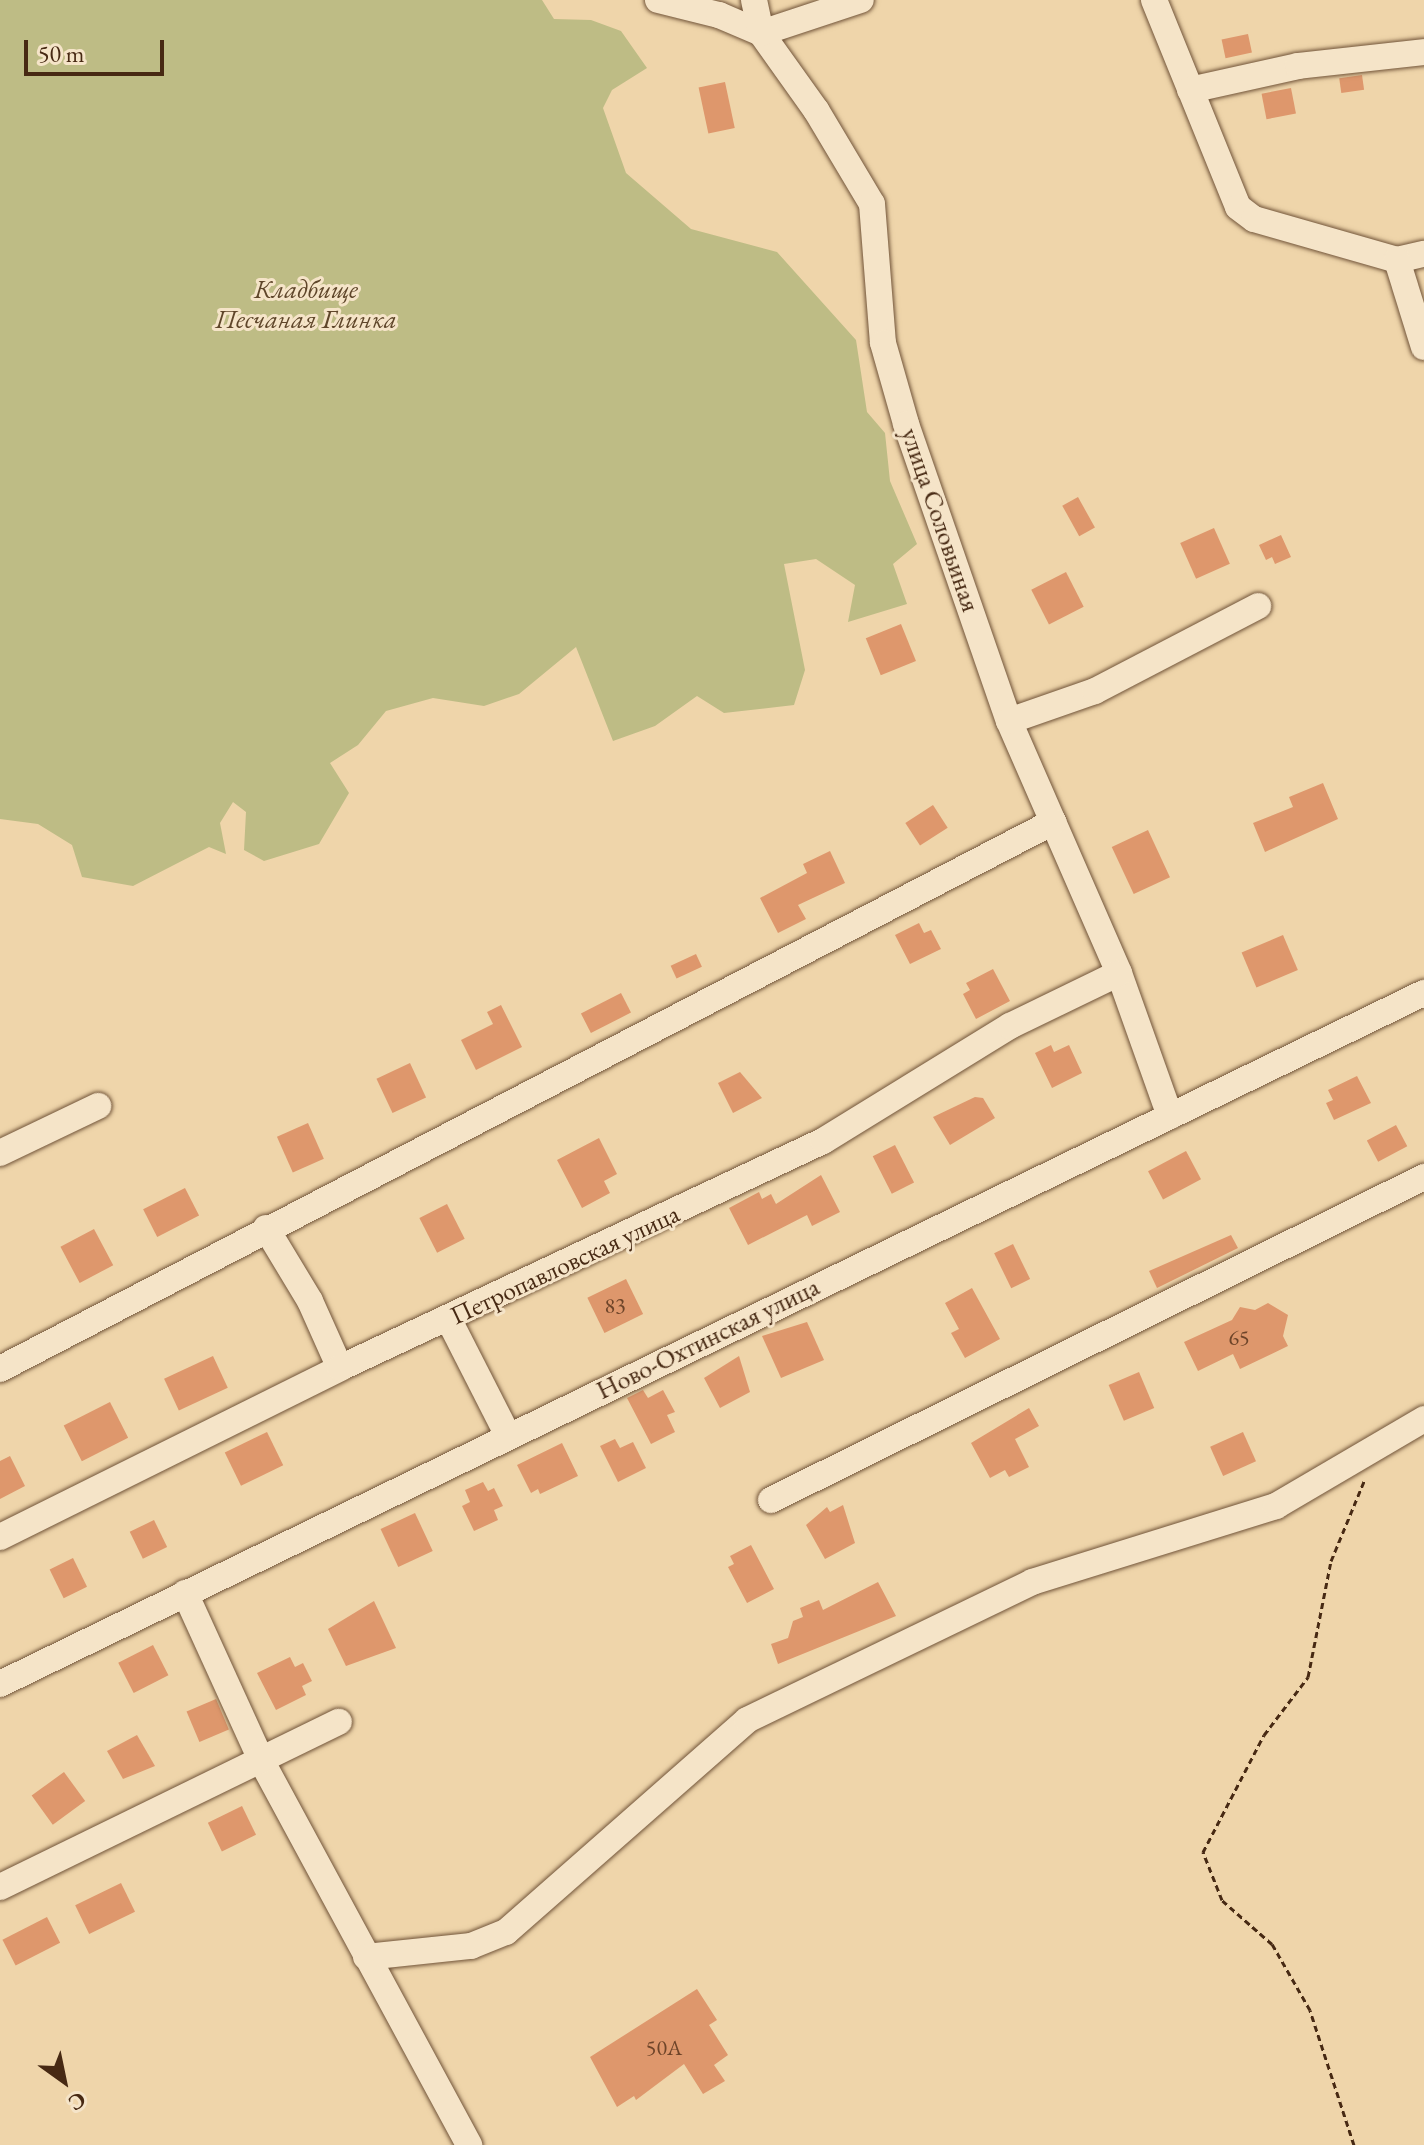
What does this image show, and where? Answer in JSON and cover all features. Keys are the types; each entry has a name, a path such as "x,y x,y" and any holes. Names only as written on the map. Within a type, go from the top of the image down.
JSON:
{"street":[{"path":"658,0 719,15 761,33 861,0"},
{"path":"754,0 761,33"},
{"path":"1154,0 1238,207 1254,219 1397,260 1424,254"},
{"name":"улица Соловьиная","path":"761,33 816,110 872,204 883,343 1009,721 1119,973 1170,1116"},
{"path":"1190,90 1298,66 1424,52"},
{"path":"1397,260 1424,347"},
{"path":"1009,721 1095,691 1258,606"},
{"path":"0,1369 266,1228 1053,822"},
{"name":"Петропавловская улица","path":"0,1537 340,1368 449,1320 823,1141 1010,1026 1119,973"},
{"name":"Ново-Охтинская улица","path":"0,1684 1420,994"},
{"path":"0,1153 98,1106"},
{"path":"771,1500 1424,1177"},
{"path":"266,1228 310,1301 340,1368"},
{"path":"449,1320 508,1436"},
{"path":"366,1957 471,1946 506,1932 747,1720 1032,1582 1276,1506 1377,1450 1424,1419"},
{"path":"185,1593 261,1760 469,2145"},
{"path":"0,1887 339,1722"}],"path":[{"path":"1354,2145 1310,2010 1272,1944 1222,1900 1203,1852 1264,1735 1308,1677 1331,1561 1377,1450"}],"green space":[{"name":"Кладбище Песчаная Глинка","path":"0,0 542,0 554,19 591,20 621,31 647,68 612,90 603,108 626,173 691,229 777,252 856,340 867,412 885,433 890,481 917,544 893,564 907,604 848,622 855,585 816,559 784,564 805,670 794,705 724,713 697,696 655,726 613,741 576,647 519,694 484,706 433,698 386,711 358,745 330,763 349,793 319,844 264,861 244,850 246,812 233,802 220,823 226,854 209,847 133,886 82,877 72,845 38,824 0,819"}],"building":[{"path":"1248,34 1252,53 1226,58 1222,40"},
{"path":"1362,75 1364,90 1341,93 1339,78"},
{"path":"725,82 735,128 708,134 699,88"},
{"path":"1291,88 1296,114 1267,119 1262,94"},
{"path":"1078,497 1095,528 1079,536 1062,506"},
{"path":"1214,528 1230,564 1196,579 1180,543"},
{"path":"1281,535 1291,557 1275,564 1272,557 1266,560 1259,545"},
{"path":"1066,572 1084,607 1049,624 1031,590"},
{"path":"901,624 916,661 881,675 866,638"},
{"path":"1323,783 1338,819 1265,852 1253,823 1293,807 1289,797"},
{"path":"933,805 948,828 920,846 905,823"},
{"path":"1148,830 1170,877 1134,894 1112,847"},
{"path":"830,851 845,883 798,905 806,919 778,933 760,898 807,873 803,864"},
{"path":"919,923 924,933 931,930 941,949 910,964 895,935"},
{"path":"1283,935 1298,970 1256,988 1242,953"},
{"path":"696,954 702,967 677,979 671,966"},
{"path":"993,969 1010,1001 976,1019 963,994 970,990 966,983"},
{"path":"621,993 631,1013 591,1033 581,1013"},
{"path":"501,1005 522,1047 476,1070 461,1040 493,1024 487,1012"},
{"path":"1051,1045 1054,1052 1069,1045 1082,1073 1052,1088 1035,1053"},
{"path":"410,1063 426,1097 393,1113 376,1079"},
{"path":"740,1072 762,1098 733,1113 718,1083"},
{"path":"1357,1076 1371,1103 1334,1120 1326,1103 1333,1100 1328,1090"},
{"path":"975,1097 983,1098 995,1118 950,1145 933,1117"},
{"path":"308,1123 324,1159 293,1172 277,1137"},
{"path":"1396,1125 1407,1146 1378,1162 1367,1140"},
{"path":"599,1138 617,1174 604,1181 610,1193 582,1208 557,1160"},
{"path":"895,1145 914,1182 892,1194 873,1156"},
{"path":"1186,1151 1201,1179 1163,1199 1148,1171"},
{"path":"821,1175 840,1212 812,1226 807,1215 748,1245 729,1208 759,1192 762,1199 771,1194 776,1204"},
{"path":"185,1188 199,1216 157,1237 143,1209"},
{"path":"447,1204 465,1239 437,1253 419,1218"},
{"path":"94,1229 113,1265 80,1283 60,1247"},
{"path":"1231,1235 1238,1248 1157,1288 1149,1271"},
{"path":"1013,1244 1030,1279 1011,1288 994,1253"},
{"path":"626,1279 643,1314 604,1333 587,1298"},
{"path":"972,1288 1000,1339 965,1358 951,1333 959,1329 945,1303"},
{"path":"1268,1303 1288,1315 1283,1336 1288,1346 1240,1369 1233,1354 1198,1371 1184,1342 1232,1320 1240,1307 1255,1310"},
{"path":"807,1322 824,1360 781,1378 762,1336"},
{"path":"213,1356 228,1388 179,1411 164,1379"},
{"path":"739,1356 750,1392 720,1408 704,1378"},
{"path":"1139,1372 1154,1408 1124,1421 1109,1385"},
{"path":"643,1390 648,1398 663,1390 675,1412 667,1415 675,1432 651,1444 627,1398"},
{"path":"110,1402 128,1438 82,1461 64,1426"},
{"path":"1029,1408 1039,1426 1015,1439 1029,1467 1009,1477 1005,1470 990,1478 971,1443"},
{"path":"267,1432 283,1465 241,1486 225,1453"},
{"path":"1243,1432 1256,1461 1223,1476 1210,1447"},
{"path":"615,1439 620,1448 633,1442 646,1468 618,1482 600,1446"},
{"path":"562,1443 578,1476 540,1494 538,1489 531,1493 517,1465"},
{"path":"10,1456 25,1486 0,1499 0,1461"},
{"path":"483,1482 488,1491 494,1488 503,1506 494,1510 498,1520 474,1531 462,1506 470,1502 465,1490"},
{"path":"843,1505 855,1543 825,1559 806,1525 827,1507 830,1512"},
{"path":"415,1513 433,1551 398,1567 381,1529"},
{"path":"154,1520 167,1547 143,1559 130,1532"},
{"path":"751,1545 774,1589 747,1603 728,1567 734,1564 730,1556"},
{"path":"73,1558 87,1587 64,1598 50,1569"},
{"path":"878,1582 896,1616 778,1664 771,1644 788,1638 793,1621 803,1617 800,1608 819,1600 823,1610"},
{"path":"374,1601 396,1648 346,1666 328,1629"},
{"path":"153,1645 168,1675 134,1693 118,1663"},
{"path":"290,1657 295,1667 303,1663 312,1681 302,1686 306,1695 276,1710 257,1673"},
{"path":"216,1699 229,1729 199,1742 187,1712"},
{"path":"137,1735 155,1766 123,1779 107,1751"},
{"path":"64,1772 85,1801 53,1825 32,1796"},
{"path":"242,1806 256,1835 222,1851 208,1823"},
{"path":"121,1883 135,1912 89,1934 75,1905"},
{"path":"47,1917 60,1943 16,1966 2,1940"},
{"path":"697,1989 717,2020 709,2025 728,2055 714,2065 725,2081 703,2094 684,2064 636,2100 634,2096 617,2107 590,2057"}]}
